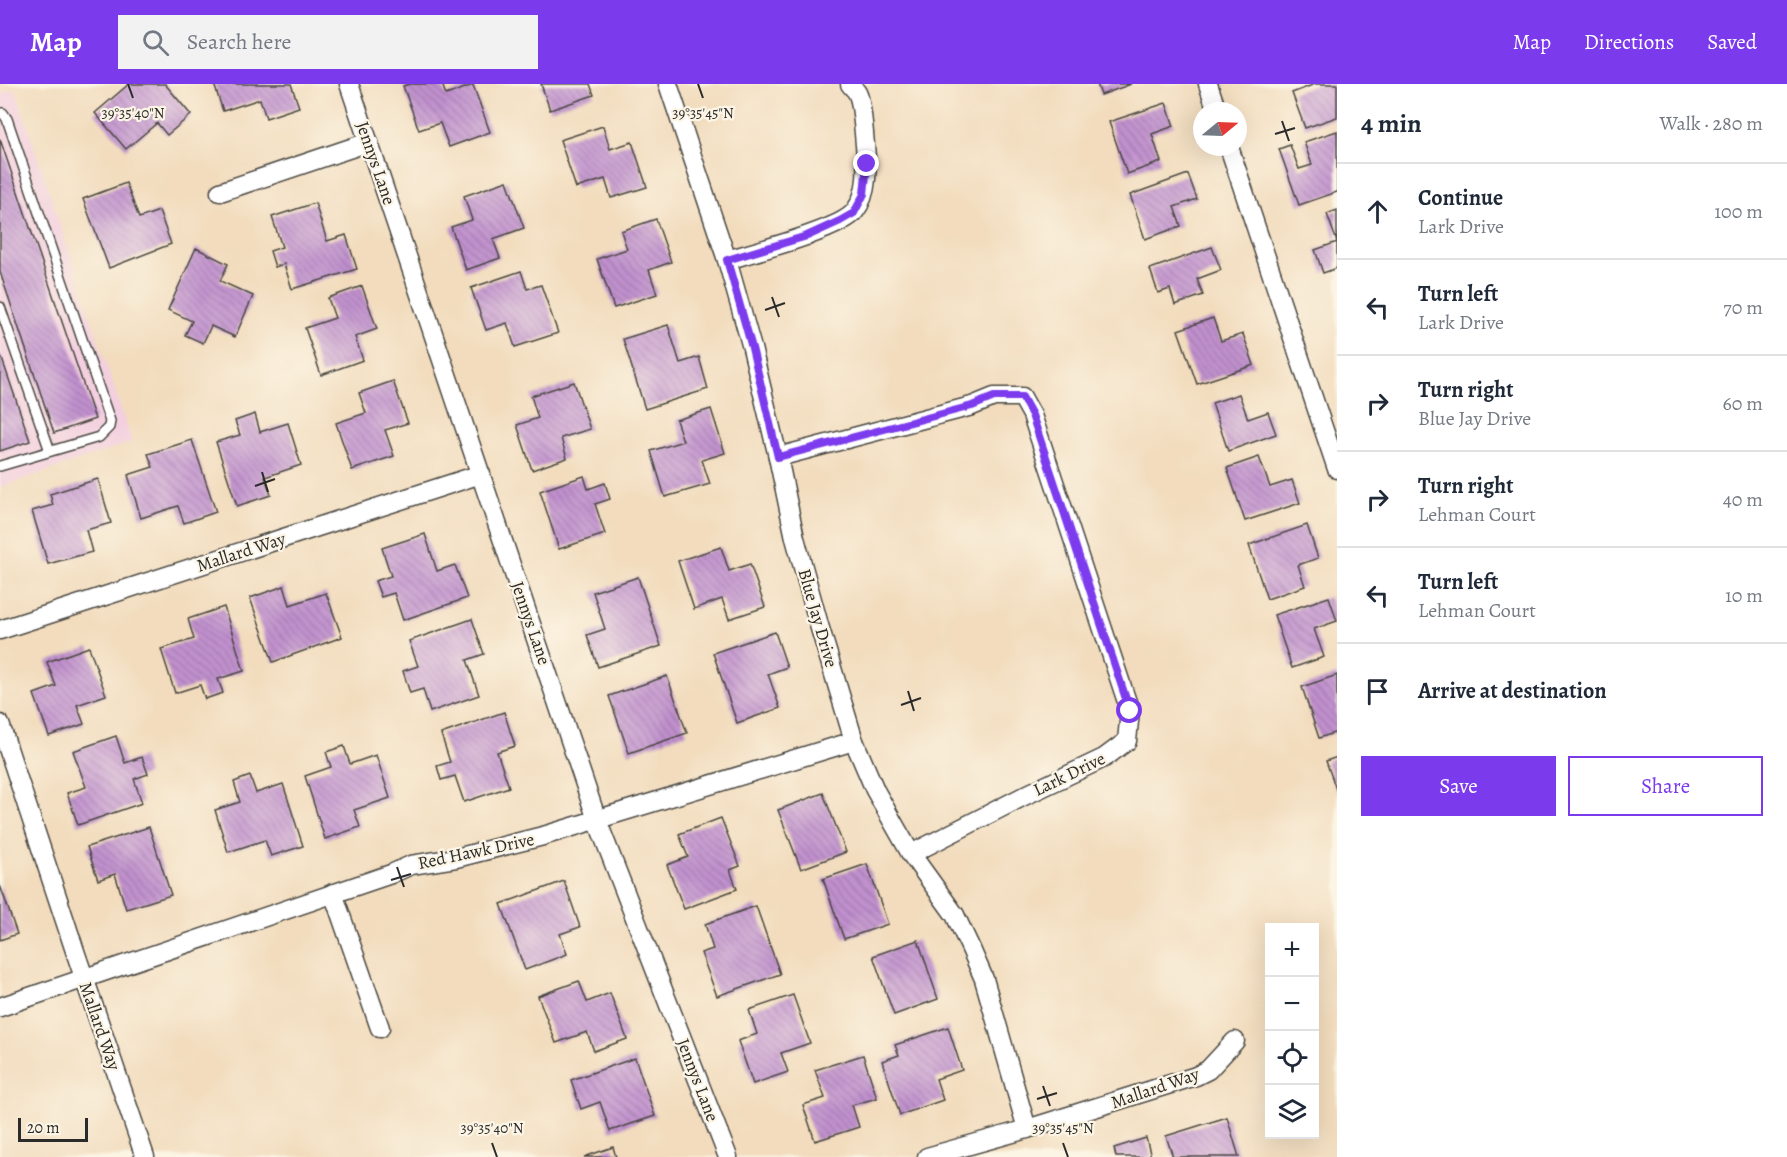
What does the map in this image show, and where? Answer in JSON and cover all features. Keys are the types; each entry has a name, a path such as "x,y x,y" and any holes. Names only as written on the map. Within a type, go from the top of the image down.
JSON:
{"street":[{"name":"Jennys Lane","path":"350,84 597,820 728,1157"},
{"name":"Blue Jay Drive","path":"668,84 727,260 752,348 795,538 854,741 875,790 911,854 955,915 984,980 1027,1129"},
{"path":"727,260 807,236 854,213 864,194 867,164 859,95 850,84"},
{"path":"1208,84 1214,102"},
{"path":"220,192 369,142"},
{"path":"1232,156 1337,469"},
{"name":"Lark Drive","path":"778,457 972,406 994,397 1022,397 1036,426 1130,711 1127,741 1104,758 911,854"},
{"name":"Mallard Way","path":"0,630 481,474"},
{"name":"Mallard Way","path":"0,724 84,979 146,1157"},
{"name":"Red Hawk Drive","path":"0,1007 411,865 496,849 854,741"},
{"path":"333,892 380,1028"},
{"name":"Mallard Way","path":"927,1157 1027,1129 1196,1076 1208,1070 1235,1041"}],"lane":[{"path":"0,113 3,113 7,119 110,421 105,433 99,437 0,466"},
{"path":"0,307 50,452"}],"shaded area":[{"path":"15,89 132,442 0,487 0,94"}],"building":[{"path":"129,84 165,84 191,115 167,135 157,123 126,149 95,113"},
{"path":"214,84 291,84 299,107 266,118 260,99 223,111"},
{"path":"442,84 446,95 473,85 490,132 449,147 440,123 419,130 403,86"},
{"path":"541,84 590,84 594,95 550,110"},
{"path":"1097,84 1131,84 1101,95"},
{"path":"1315,84 1337,84 1337,117 1305,128 1292,93"},
{"path":"1166,103 1174,126 1152,134 1161,162 1127,174 1109,122"},
{"path":"603,126 610,149 632,142 647,187 611,198 605,179 576,188 560,140"},
{"path":"1337,131 1337,192 1299,205 1279,149 1290,145 1299,169 1312,165 1304,142"},
{"path":"0,139 95,419 54,433 0,272"},
{"path":"1188,174 1197,199 1174,207 1181,226 1145,239 1130,195"},
{"path":"507,181 524,228 493,239 500,258 466,270 451,227 472,220 464,196"},
{"path":"126,183 139,218 159,211 171,244 109,268 83,199"},
{"path":"315,203 327,241 346,235 357,269 292,289 284,264 275,267 270,251 282,247 272,217"},
{"path":"1337,210 1337,242 1327,214"},
{"path":"656,219 671,262 649,270 657,294 614,308 597,259 627,249 621,231"},
{"path":"1337,242 1337,268 1323,273 1315,250"},
{"path":"1212,247 1221,270 1197,279 1203,295 1175,305 1170,289 1158,293 1150,269"},
{"path":"196,248 228,264 220,281 253,296 235,337 211,326 203,343 185,335 192,321 168,310"},
{"path":"521,271 527,289 541,285 558,333 515,347 507,323 486,330 471,288"},
{"path":"362,286 377,329 355,337 363,360 321,375 305,328 335,318 328,298"},
{"path":"1213,318 1221,341 1243,334 1254,365 1197,384 1178,330"},
{"path":"668,325 680,363 699,357 708,389 645,409 623,339"},
{"path":"0,353 30,441 0,451"},
{"path":"393,381 408,423 385,430 394,456 352,470 336,423 366,413 359,393"},
{"path":"574,382 590,429 561,438 567,458 532,470 517,425 538,418 531,396"},
{"path":"1239,394 1248,419 1268,412 1276,434 1228,451 1212,403"},
{"path":"711,409 725,453 702,460 710,484 665,497 651,451 683,441 676,420"},
{"path":"255,414 260,432 288,423 301,465 265,477 271,495 237,506 216,442 240,435 235,421"},
{"path":"192,440 216,512 184,523 178,506 141,518 128,475 153,467 148,454"},
{"path":"1259,457 1270,487 1292,480 1300,503 1245,521 1227,468"},
{"path":"584,476 588,489 605,483 610,499 595,504 605,534 559,549 540,491"},
{"path":"98,479 111,523 86,530 92,552 48,564 32,511 53,505 50,494"},
{"path":"1307,525 1318,558 1298,565 1305,586 1267,599 1249,545"},
{"path":"425,534 437,571 455,565 467,598 403,620 394,593 381,597 375,581 391,576 382,548"},
{"path":"721,547 729,571 750,564 765,607 729,619 722,599 694,609 678,561"},
{"path":"638,577 661,646 598,667 587,635 605,629 593,592"},
{"path":"284,586 290,605 326,593 342,637 273,662 250,598"},
{"path":"1329,597 1337,621 1314,629 1324,657 1292,668 1274,615"},
{"path":"224,607 244,671 218,679 223,693 205,699 200,685 175,693 161,649 194,639 188,619"},
{"path":"472,619 484,654 467,660 479,695 430,712 423,689 410,693 403,671 418,666 409,641"},
{"path":"775,632 787,667 768,674 780,708 737,723 713,653"},
{"path":"89,647 106,695 77,705 84,724 49,736 34,694 56,686 47,662"},
{"path":"1337,675 1337,732 1319,738 1302,687"},
{"path":"667,676 687,733 629,753 609,696"},
{"path":"504,712 515,746 497,752 509,787 464,802 455,776 441,780 437,766 450,762 441,734"},
{"path":"116,736 125,763 142,757 148,774 134,779 142,803 78,825 67,793 86,787 73,751"},
{"path":"344,746 350,764 376,755 390,798 354,810 360,827 325,839 305,776 331,767 326,752"},
{"path":"1337,757 1337,792 1326,761"},
{"path":"250,776 256,793 283,784 303,846 271,856 265,840 228,852 215,810 240,802 234,782"},
{"path":"823,793 846,852 801,869 778,810"},
{"path":"721,818 740,866 730,870 737,889 684,909 667,865 688,857 679,834"},
{"path":"149,827 171,895 126,909 115,874 98,880 87,847"},
{"path":"867,864 888,924 844,939 823,879"},
{"path":"564,881 580,927 560,934 567,954 525,970 501,904"},
{"path":"0,885 17,934 0,940"},
{"path":"756,906 780,974 717,996 701,953 713,949 705,924"},
{"path":"918,940 938,999 894,1015 873,956"},
{"path":"579,981 587,1002 610,993 627,1039 594,1051 587,1032 556,1043 538,996"},
{"path":"793,995 810,1043 781,1053 788,1072 753,1084 738,1041 757,1034 749,1010"},
{"path":"948,1027 962,1070 936,1079 943,1100 900,1115 882,1061 899,1055 895,1045"},
{"path":"863,1055 877,1098 852,1105 859,1127 815,1141 803,1105 825,1098 815,1070"},
{"path":"635,1058 655,1116 610,1131 600,1102 581,1109 571,1080"},
{"path":"1227,1117 1239,1157 1173,1157 1166,1136"},
{"path":"1146,1138 1151,1157 1116,1157 1114,1148"},
{"path":"613,1147 616,1157 584,1157"}],"route":[{"path":"867,164 864,194 854,213 807,236 727,260 752,348 778,457 972,406 994,397 1022,397 1032,415 1130,711"}]}
